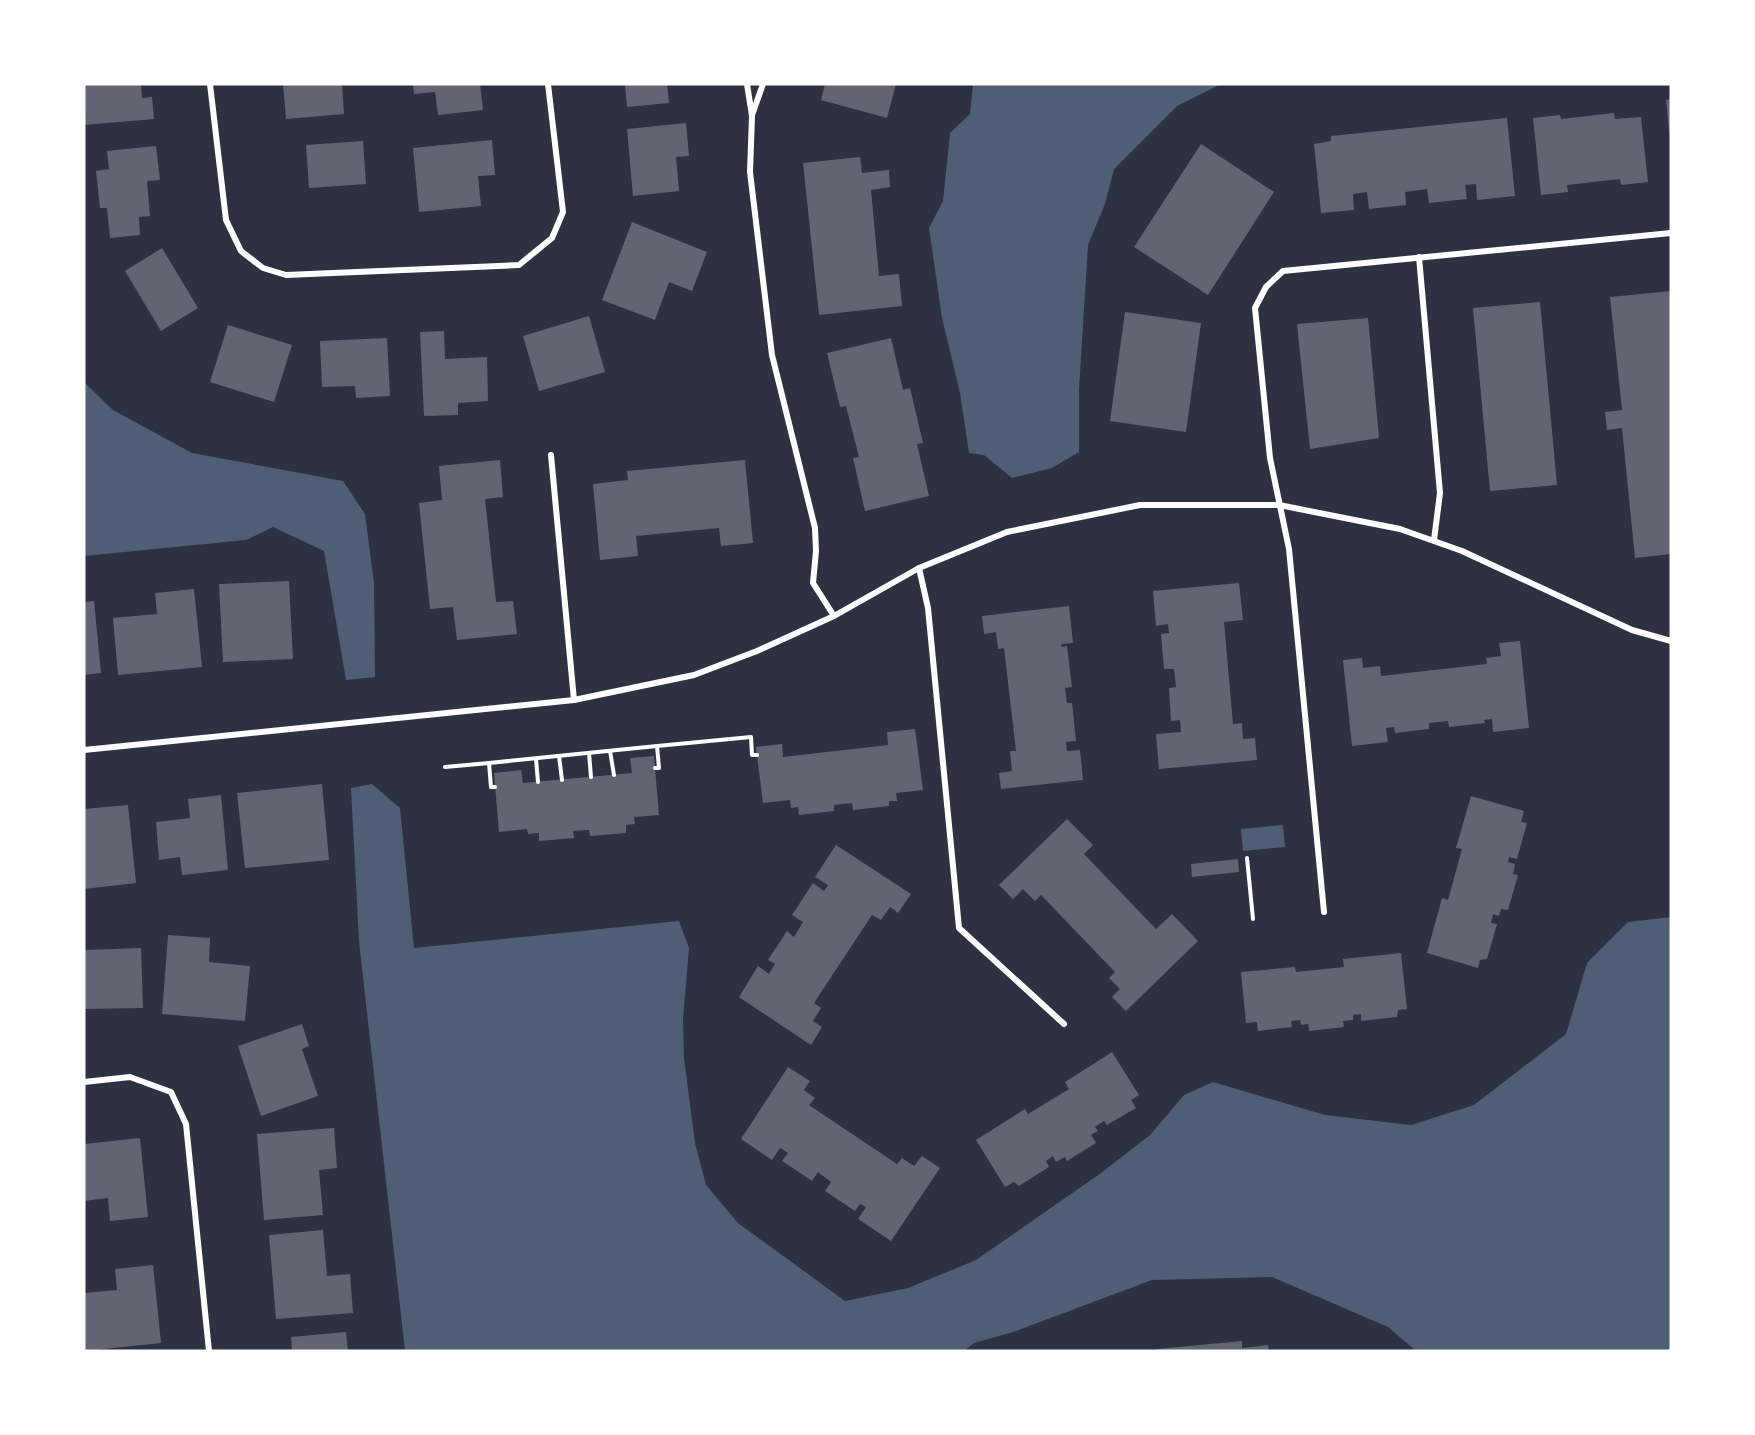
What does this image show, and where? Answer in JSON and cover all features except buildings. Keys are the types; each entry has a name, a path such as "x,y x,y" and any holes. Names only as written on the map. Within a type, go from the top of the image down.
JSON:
{"street":[{"path":"210,84 226,220 241,251 263,268 286,275 519,265 552,238 562,212 548,84"},
{"path":"747,84 752,116 750,172 772,355 815,528 816,551 813,583 834,616"},
{"path":"752,116 763,84"},
{"path":"1324,912 1289,549 1270,458 1254,308 1266,287 1283,272 1671,233"},
{"path":"1419,257 1440,493 1434,540"},
{"path":"551,454 574,700"},
{"path":"84,750 574,700 694,675 757,651 834,616 919,568 1007,532 1140,505 1280,505 1400,529 1462,551 1632,630 1671,641"},
{"path":"919,568 928,608 959,928 1064,1024"},
{"path":"84,1082 130,1077 171,1092 186,1124 209,1351"}],"path":[{"path":"445,767 751,737 752,755 757,755"},
{"path":"655,768 659,768 657,746"},
{"path":"610,751 614,775"},
{"path":"589,753 591,777"},
{"path":"559,756 562,780"},
{"path":"536,759 538,782"},
{"path":"489,763 491,787 495,786"},
{"path":"1247,858 1253,919"}],"water":[{"path":"973,84 1221,84 1177,106 1114,169 1105,204 1088,245 1079,389 1079,452 1052,468 1012,478 984,455 969,453 960,393 942,318 929,228 943,201 950,133 970,114"},
{"path":"84,382 113,410 192,453 343,481 365,514 374,583 375,677 346,680 324,551 273,527 246,540 84,556"},
{"path":"372,784 400,808 414,948 679,921 689,948 683,1020 684,1058 695,1143 706,1185 738,1223 845,1301 908,1288 976,1260 1101,1173 1150,1135 1184,1095 1213,1082 1325,1115 1411,1125 1474,1105 1566,1034 1587,963 1628,922 1671,917 1671,1351 1416,1351 1388,1327 1272,1277 1152,1280 1013,1332 974,1343 964,1351 405,1351 359,941 351,788"},
{"path":"1283,825 1285,847 1243,851 1241,829"}]}
